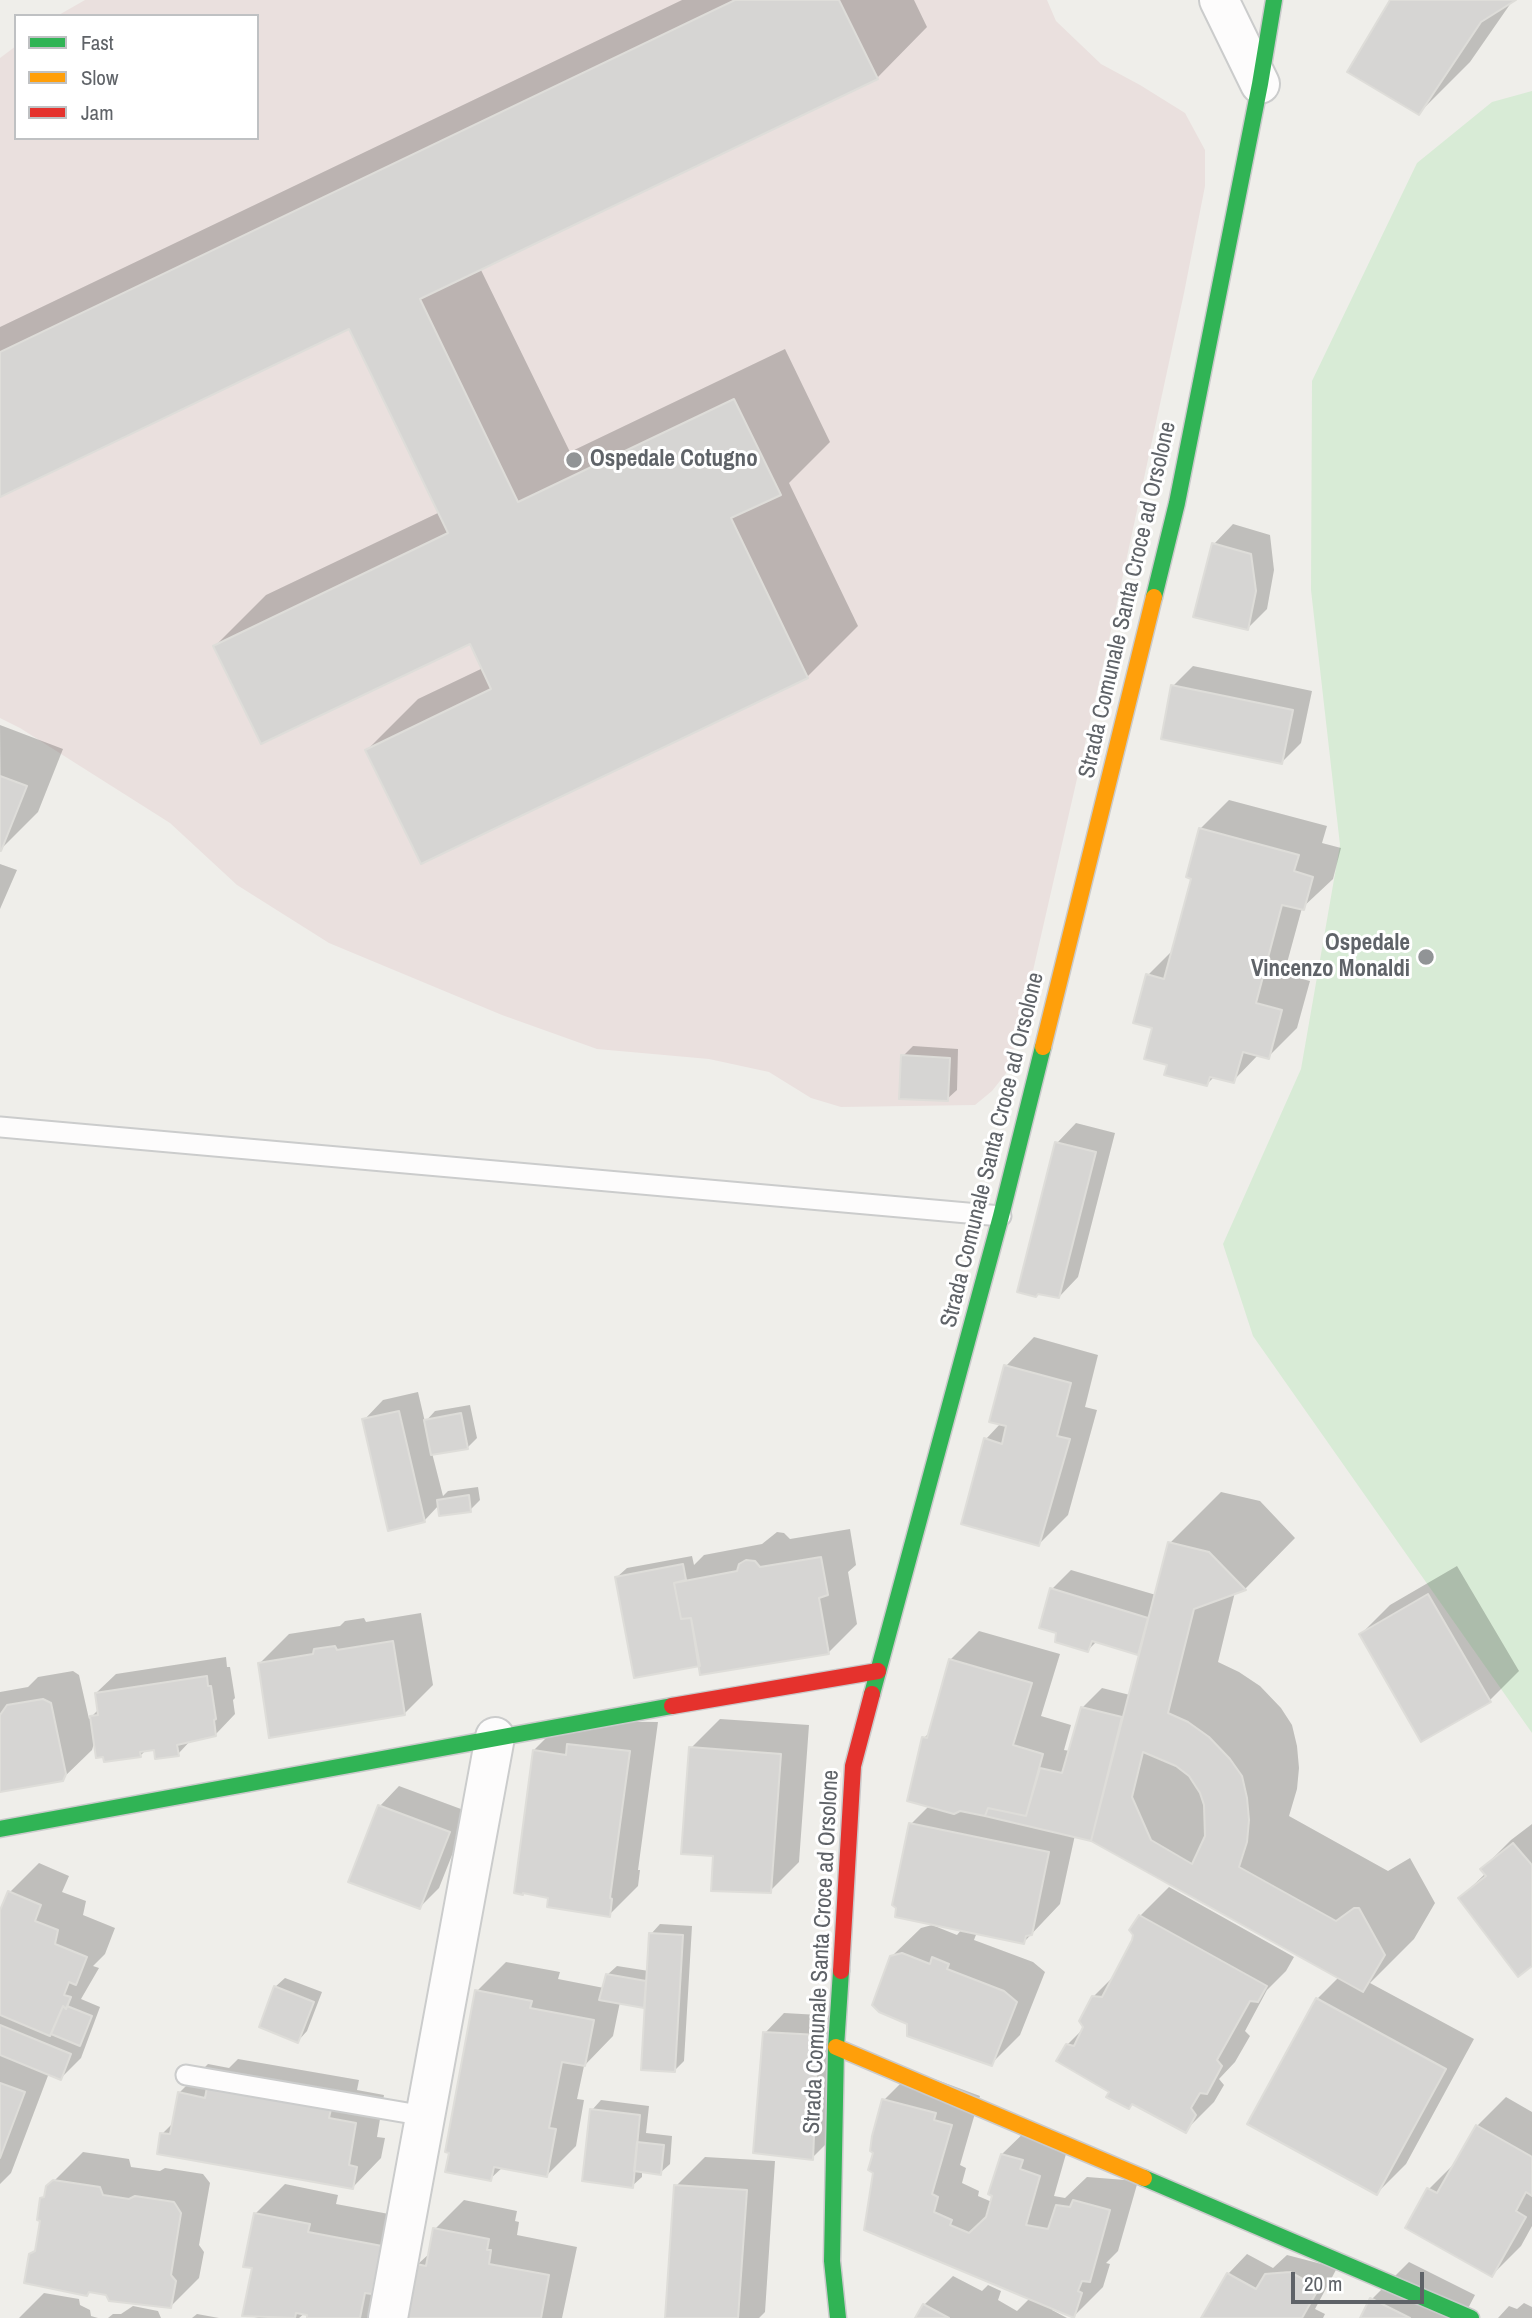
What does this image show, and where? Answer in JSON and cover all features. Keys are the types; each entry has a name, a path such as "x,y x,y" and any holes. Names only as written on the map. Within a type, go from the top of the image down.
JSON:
{"street":[{"path":"1219,0 1260,84"},
{"name":"Strada Comunale Santa Croce ad Orsolone","path":"838,2318 832,2261 835,2047 853,1766 1001,1216 1177,503 1260,84 1274,0"},
{"path":"0,1829 495,1737 878,1671"},
{"path":"388,2318 495,1737"},
{"path":"835,2047 1471,2318"}],"lane":[{"path":"0,1127 1001,1216"},
{"path":"186,2076 425,2116"}],"shaded area":[{"name":"Ospedale Cotugno","path":"85,0 1047,0 1056,21 1101,64 1185,113 1205,150 1205,186 1184,293 1112,626 1021,1023 1007,1072 992,1091 975,1105 841,1107 811,1098 769,1072 709,1059 597,1049 502,1015 329,943 237,885 170,823 0,718 0,58 14,48 14,140 259,140 259,14 60,14"}],"green space":[{"name":"Ospedale Vincenzo Monaldi","path":"1532,91 1532,1733 1253,1336 1223,1244 1301,1069 1340,845 1311,590 1312,381 1417,163 1492,102"}],"building":[{"path":"735,0 839,0 878,79 420,299 518,502 734,399 781,495 731,518 808,678 421,864 365,750 491,689 470,644 261,744 213,646 448,533 349,329 0,497 0,352"},
{"path":"1390,0 1516,0 1481,22 1419,115 1347,72"},
{"path":"1212,543 1251,554 1256,591 1248,630 1193,617"},
{"path":"1171,685 1293,710 1282,764 1161,739"},
{"path":"0,776 27,786 1,851 0,851"},
{"path":"1199,828 1299,855 1294,871 1313,877 1304,910 1282,905 1256,1003 1282,1010 1269,1059 1243,1052 1234,1083 1210,1077 1207,1086 1164,1075 1167,1065 1144,1059 1152,1028 1133,1023 1146,974 1164,979 1191,879 1186,877"},
{"path":"901,1055 950,1058 948,1101 899,1099"},
{"path":"1055,1142 1096,1152 1059,1298 1038,1294 1036,1297 1017,1292"},
{"path":"1004,1365 1071,1383 1057,1436 1070,1439 1039,1546 961,1524 984,1438 1002,1444 1006,1426 989,1422"},
{"path":"399,1411 425,1522 388,1531 362,1419"},
{"path":"461,1413 468,1449 431,1455 424,1420"},
{"path":"469,1495 471,1512 439,1516 437,1500"},
{"path":"1168,1542 1209,1552 1246,1590 1194,1609 1168,1713 1188,1722 1209,1737 1242,1776 1249,1820 1247,1842 1239,1867 1336,1921 1354,1908 1359,1908 1385,1955 1363,1992 1091,1841","holes":["1143,1752 1176,1766 1189,1776 1204,1805 1205,1836 1192,1864 1151,1840 1132,1797"]},
{"path":"821,1557 828,1595 819,1598 829,1654 700,1675 691,1618 681,1619 674,1583 737,1571 739,1564 746,1560 755,1561 760,1567"},
{"path":"683,1564 686,1580 674,1583 681,1619 691,1618 700,1666 634,1678 615,1577"},
{"path":"1050,1588 1148,1618 1138,1655 1092,1641 1088,1652 1055,1642 1056,1633 1039,1628"},
{"path":"1428,1594 1491,1702 1421,1742 1359,1634"},
{"path":"393,1641 405,1715 269,1738 258,1663 313,1654 314,1649 335,1646 337,1650"},
{"path":"949,1659 1032,1683 1013,1745 1043,1754 1026,1816 988,1808 985,1816 960,1811 954,1814 907,1801 922,1737 927,1738"},
{"path":"207,1676 216,1719 216,1736 177,1745 179,1756 155,1759 154,1750 140,1752 141,1757 104,1762 103,1757 96,1758 90,1716 98,1715 95,1693"},
{"path":"43,1699 51,1703 66,1774 63,1781 0,1792 0,1715 7,1705"},
{"path":"1081,1707 1122,1717 1091,1841 985,1816 988,1808 1026,1816 1040,1768 1062,1773"},
{"path":"567,1744 630,1751 610,1898 610,1917 547,1907 548,1898 514,1893 533,1750 566,1755"},
{"path":"689,1747 781,1754 771,1893 711,1891 713,1856 681,1854"},
{"path":"378,1805 450,1832 420,1909 348,1882"},
{"path":"909,1823 1049,1852 1032,1935 1026,1936 1024,1944 895,1917 896,1908 892,1905"},
{"path":"1513,1843 1532,1865 1532,1966 1518,1977 1458,1898 1486,1876 1480,1869"},
{"path":"8,1891 41,1905 35,1921 58,1930 55,1944 87,1957 76,1985 69,1982 64,1995 71,1997 66,2009 63,2006 50,2036 0,2015 0,1910"},
{"path":"1139,1915 1267,1986 1258,2002 1250,2001 1217,2060 1222,2066 1207,2094 1200,2093 1191,2108 1196,2115 1186,2133 1132,2104 1129,2109 1106,2097 1109,2092 1056,2061 1066,2044 1074,2046 1083,2027 1079,2021 1092,1996 1102,1997 1132,1940 1133,1935 1129,1930"},
{"path":"649,1933 683,1935 675,2072 641,2070"},
{"path":"902,1953 930,1964 932,1957 949,1964 947,1969 1004,1991 1017,2002 992,2066 907,2036 907,2024 879,2012 872,2005 890,1956"},
{"path":"606,1974 646,1981 644,2008 599,2000"},
{"path":"274,1986 314,2002 298,2043 259,2027"},
{"path":"475,1990 532,2001 530,2008 594,2020 585,2066 562,2062 549,2128 556,2129 547,2177 494,2167 491,2181 445,2172 449,2153 445,2152"},
{"path":"1316,1998 1446,2069 1377,2195 1247,2124"},
{"path":"63,2006 92,2016 80,2046 51,2034"},
{"path":"0,2025 71,2054 61,2080 0,2055"},
{"path":"763,2032 818,2035 813,2160 753,2153"},
{"path":"0,2083 25,2092 0,2158"},
{"path":"207,2087 331,2109 329,2118 356,2123 349,2165 357,2167 353,2189 157,2154 160,2133 170,2134 178,2092 205,2098"},
{"path":"882,2099 936,2113 934,2120 952,2125 932,2194 938,2197 934,2212 952,2220 950,2225 969,2233 986,2217 992,2196 988,2194 1001,2154 1023,2160 1020,2169 1040,2176 1026,2225 1048,2229 1056,2205 1070,2207 1073,2200 1110,2210 1090,2282 1082,2281 1078,2291 1082,2293 1074,2318 864,2230 873,2173 868,2170 873,2153 870,2151 872,2136"},
{"path":"590,2109 640,2115 633,2188 582,2181"},
{"path":"1476,2125 1532,2157 1532,2196 1526,2192 1516,2211 1526,2217 1492,2277 1405,2228 1427,2188 1437,2193"},
{"path":"637,2142 664,2145 661,2175 634,2171"},
{"path":"53,2180 100,2187 103,2195 129,2199 135,2196 174,2202 181,2213 171,2275 176,2281 171,2308 109,2301 106,2295 89,2292 87,2296 24,2283 29,2254 35,2251 40,2221 37,2220 40,2198 44,2197 46,2186"},
{"path":"674,2185 747,2190 738,2318 665,2318"},
{"path":"254,2213 310,2224 308,2232 382,2246 372,2294 365,2293 360,2318 307,2318 307,2315 296,2313 295,2318 242,2316 252,2268 243,2267"},
{"path":"433,2228 489,2239 489,2264 549,2275 541,2318 405,2318 416,2264 426,2266"},
{"path":"1290,2272 1319,2288 1302,2318 1201,2318 1227,2273 1256,2289 1265,2274"},
{"path":"1370,2298 1410,2318 1360,2318"},
{"path":"923,2304 949,2318 915,2318"}],"traffic: fast":[{"path":"1154,597 1177,503 1260,84 1274,0"},
{"path":"872,1694 1001,1216 1043,1047"},
{"path":"0,1829 672,1706"},
{"path":"838,2318 832,2261 836,2047 841,1971"},
{"path":"1144,2178 1471,2318"}],"traffic: slow":[{"path":"1043,1047 1154,597"},
{"path":"836,2047 1144,2178"}],"traffic: jam":[{"path":"672,1706 878,1671"},
{"path":"841,1971 853,1766 872,1694"}],"place":[{"name":"Ospedale Cotugno","path":"574,460"},
{"name":"Ospedale Vincenzo Monaldi","path":"1426,957"}]}
